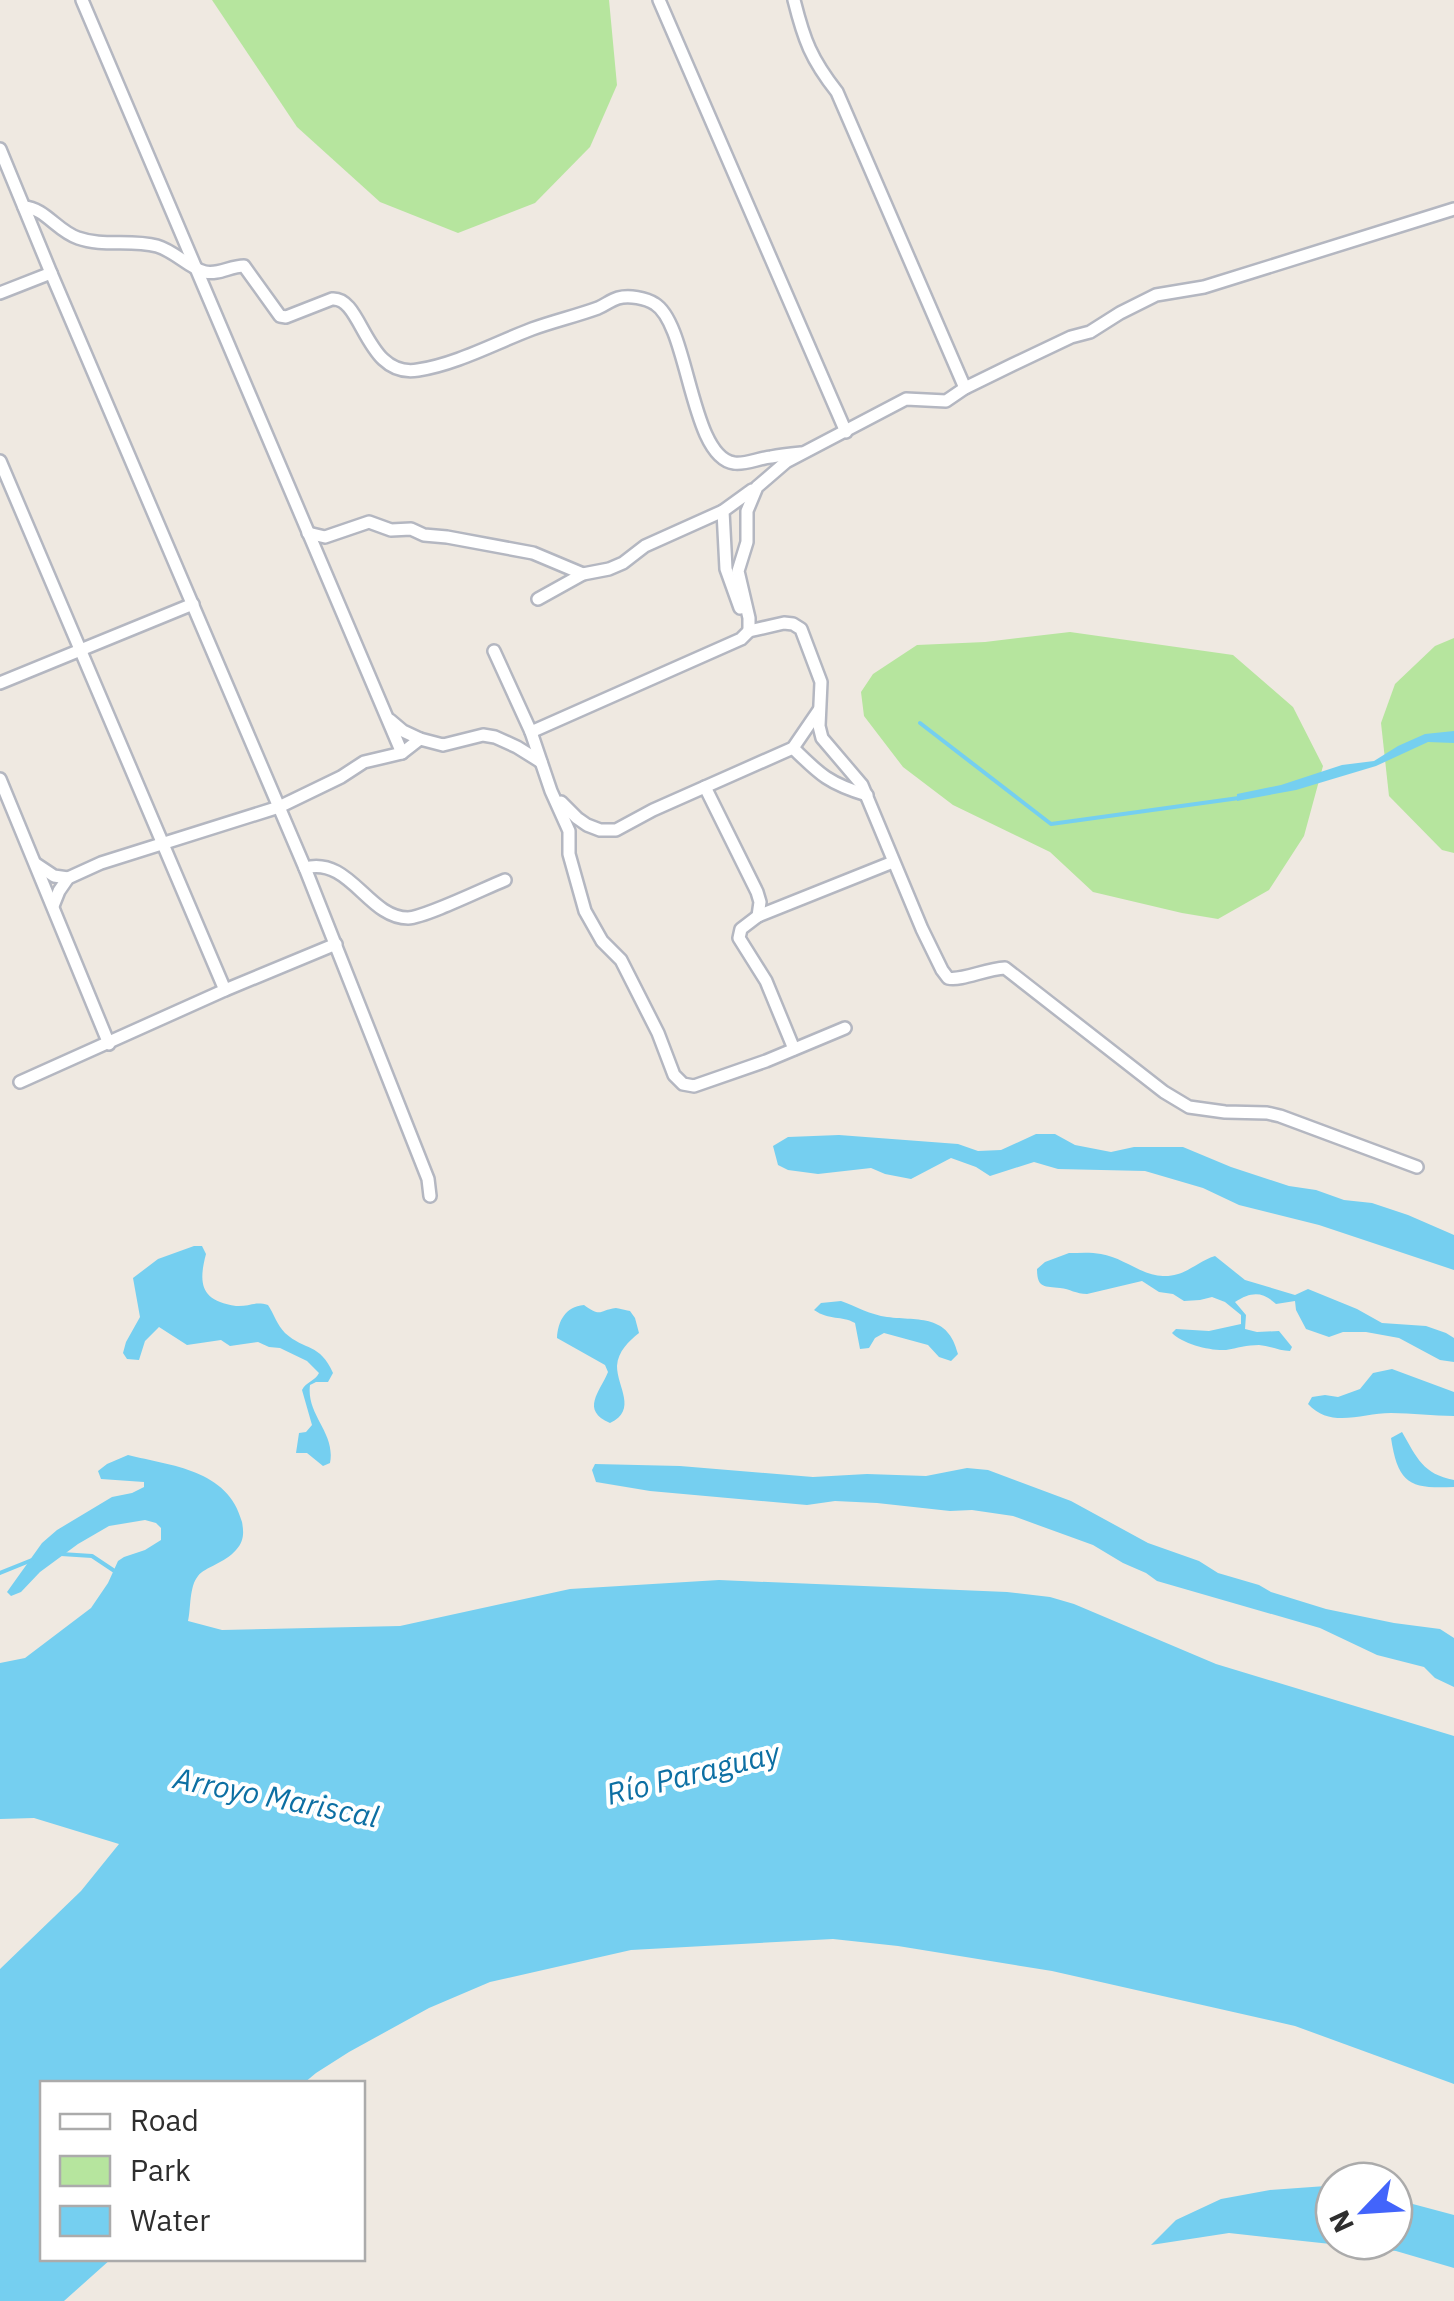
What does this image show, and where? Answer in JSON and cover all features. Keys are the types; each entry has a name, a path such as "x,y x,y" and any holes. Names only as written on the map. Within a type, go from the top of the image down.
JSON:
{"street":[{"path":"82,0 402,753"},
{"path":"660,0 846,432"},
{"path":"794,0 813,60 836,92 965,388"},
{"path":"0,148 305,868 428,1179 430,1196"},
{"path":"24,206 33,207 78,238 147,244 212,273 244,266 280,316 340,298 390,366 400,372 434,367 618,298 651,301 661,308 671,326 702,426 715,452 736,464 801,453"},
{"path":"538,599 583,574 623,563 645,546 723,511 786,462 906,400 946,400 1071,337 1090,332 1156,295 1204,287 1453,210"},
{"path":"0,294 51,273"},
{"path":"0,461 225,990"},
{"path":"749,631 738,570 748,542 747,511 757,486"},
{"path":"723,511 726,569 749,631"},
{"path":"308,533 326,537 369,522 390,530 411,530 533,553 583,574"},
{"path":"0,683 193,604"},
{"path":"531,732 742,639 749,631 793,624 800,628 818,674 822,738 867,795 935,957 948,978 956,980 1004,968 1164,1092 1189,1107 1280,1116 1417,1167"},
{"path":"494,652 531,732 569,831 570,854 584,911 602,942 621,960 658,1033 674,1075 682,1084 694,1086 845,1028"},
{"path":"552,791 577,818 600,830 616,830 793,748 820,708"},
{"path":"387,718 403,731 443,745 484,735 495,737 541,762"},
{"path":"54,906 68,878 111,859 279,807 341,778 364,762 402,753 420,738"},
{"path":"793,748 825,779 867,795"},
{"path":"0,779 110,1044"},
{"path":"705,787 757,892 758,916"},
{"path":"794,1049 766,982 739,938 741,929 758,916 893,862"},
{"path":"35,863 54,876 68,878"},
{"path":"305,868 326,866 386,912 411,918 505,880"},
{"path":"20,1082 336,944"}],"green space":[{"path":"212,0 609,0 617,85 590,147 535,203 458,233 380,202 297,127"},
{"path":"1070,632 1233,655 1293,707 1323,766 1304,836 1269,890 1218,919 1093,892 1050,852 953,805 903,767 864,716 861,692 873,674 917,645"},
{"path":"1454,638 1454,853 1442,850 1389,796 1381,723 1395,684 1435,646"}],"water":[{"path":"1454,731 1454,743 1428,742 1376,766 1296,790 1237,801 1237,794 1281,785 1342,765 1374,761 1425,734"},
{"path":"1036,1134 1055,1134 1075,1145 1111,1152 1134,1147 1183,1147 1289,1186 1372,1203 1454,1235 1454,1270 1319,1225 1239,1205 1203,1188 1145,1171 1058,1169 1034,1162 990,1176 951,1158 911,1179 871,1168 818,1174 778,1165 773,1146 788,1137 839,1135 958,1144 978,1151 1001,1150"},
{"path":"202,1246 206,1254 202,1274 209,1295 224,1304 268,1305 285,1333 328,1363 333,1373 328,1382 310,1385 310,1396 329,1442 330,1463 323,1466 307,1453 296,1453 299,1433 312,1425 302,1390 319,1373 307,1361 258,1342 230,1346 221,1340 187,1345 159,1327 145,1341 139,1360 127,1359 123,1353 140,1317 133,1278 158,1259"},
{"path":"1069,1253 1109,1256 1163,1276 1184,1272 1215,1256 1245,1280 1295,1295 1308,1289 1382,1323 1426,1326 1446,1333 1454,1338 1454,1362 1440,1360 1399,1338 1366,1332 1343,1332 1329,1337 1306,1329 1295,1301 1276,1304 1256,1294 1235,1302 1246,1315 1245,1329 1279,1331 1292,1347 1290,1351 1259,1345 1226,1350 1197,1346 1172,1333 1176,1329 1209,1331 1241,1324 1241,1315 1212,1297 1184,1301 1142,1281 1087,1294 1040,1283 1037,1269"},
{"path":"841,1301 881,1316 940,1326 958,1354 951,1361 939,1357 928,1345 884,1333 869,1348 860,1349 855,1323 814,1310 821,1303"},
{"path":"584,1305 598,1312 616,1308 630,1311 639,1333 618,1361 625,1405 610,1423 601,1418 594,1406 608,1372 605,1365 557,1338 564,1316"},
{"path":"1392,1369 1454,1392 1454,1416 1391,1413 1337,1418 1317,1412 1308,1404 1312,1397 1338,1397 1360,1389 1373,1373"},
{"path":"1402,1432 1422,1464 1435,1474 1454,1480 1454,1487 1417,1485 1402,1474 1391,1438"},
{"name":"Río Paraguay","path":"128,1455 179,1467 211,1480 235,1504 242,1522 242,1540 231,1554 198,1576 188,1621 222,1630 400,1626 570,1589 719,1580 1007,1592 1074,1604 1216,1664 1454,1736 1454,2084 1295,2026 1052,1971 833,1939 631,1950 490,1982 429,2008 349,2052 306,2081 40,2081 40,2261 109,2261 64,2301 0,2301 0,1969 81,1891 119,1844 34,1818 0,1819 0,1663 25,1658 91,1608 118,1561 161,1540 161,1528 145,1520 109,1526 40,1572 21,1592 11,1596 7,1592 42,1543 57,1530 112,1497 144,1487 144,1482 101,1479 98,1471"},
{"path":"595,1464 680,1466 813,1477 926,1476 967,1468 988,1470 1071,1501 1148,1543 1271,1592 1326,1609 1440,1629 1454,1638 1454,1687 1435,1678 1424,1667 1377,1655 1320,1628 1157,1581 1093,1545 1013,1516 877,1503 835,1501 807,1505 650,1491 596,1482 592,1470"},
{"path":"1314,2187 1314,2242 1229,2233 1151,2245 1176,2220 1221,2199"},
{"path":"1414,2204 1454,2215 1454,2268 1414,2256"}],"waterway":[{"path":"920,723 1051,824 1239,798"},
{"name":"Arroyo Mariscal","path":"61,1554 92,1556 116,1572"},
{"name":"Arroyo Mariscal","path":"0,1573 32,1560"}]}
